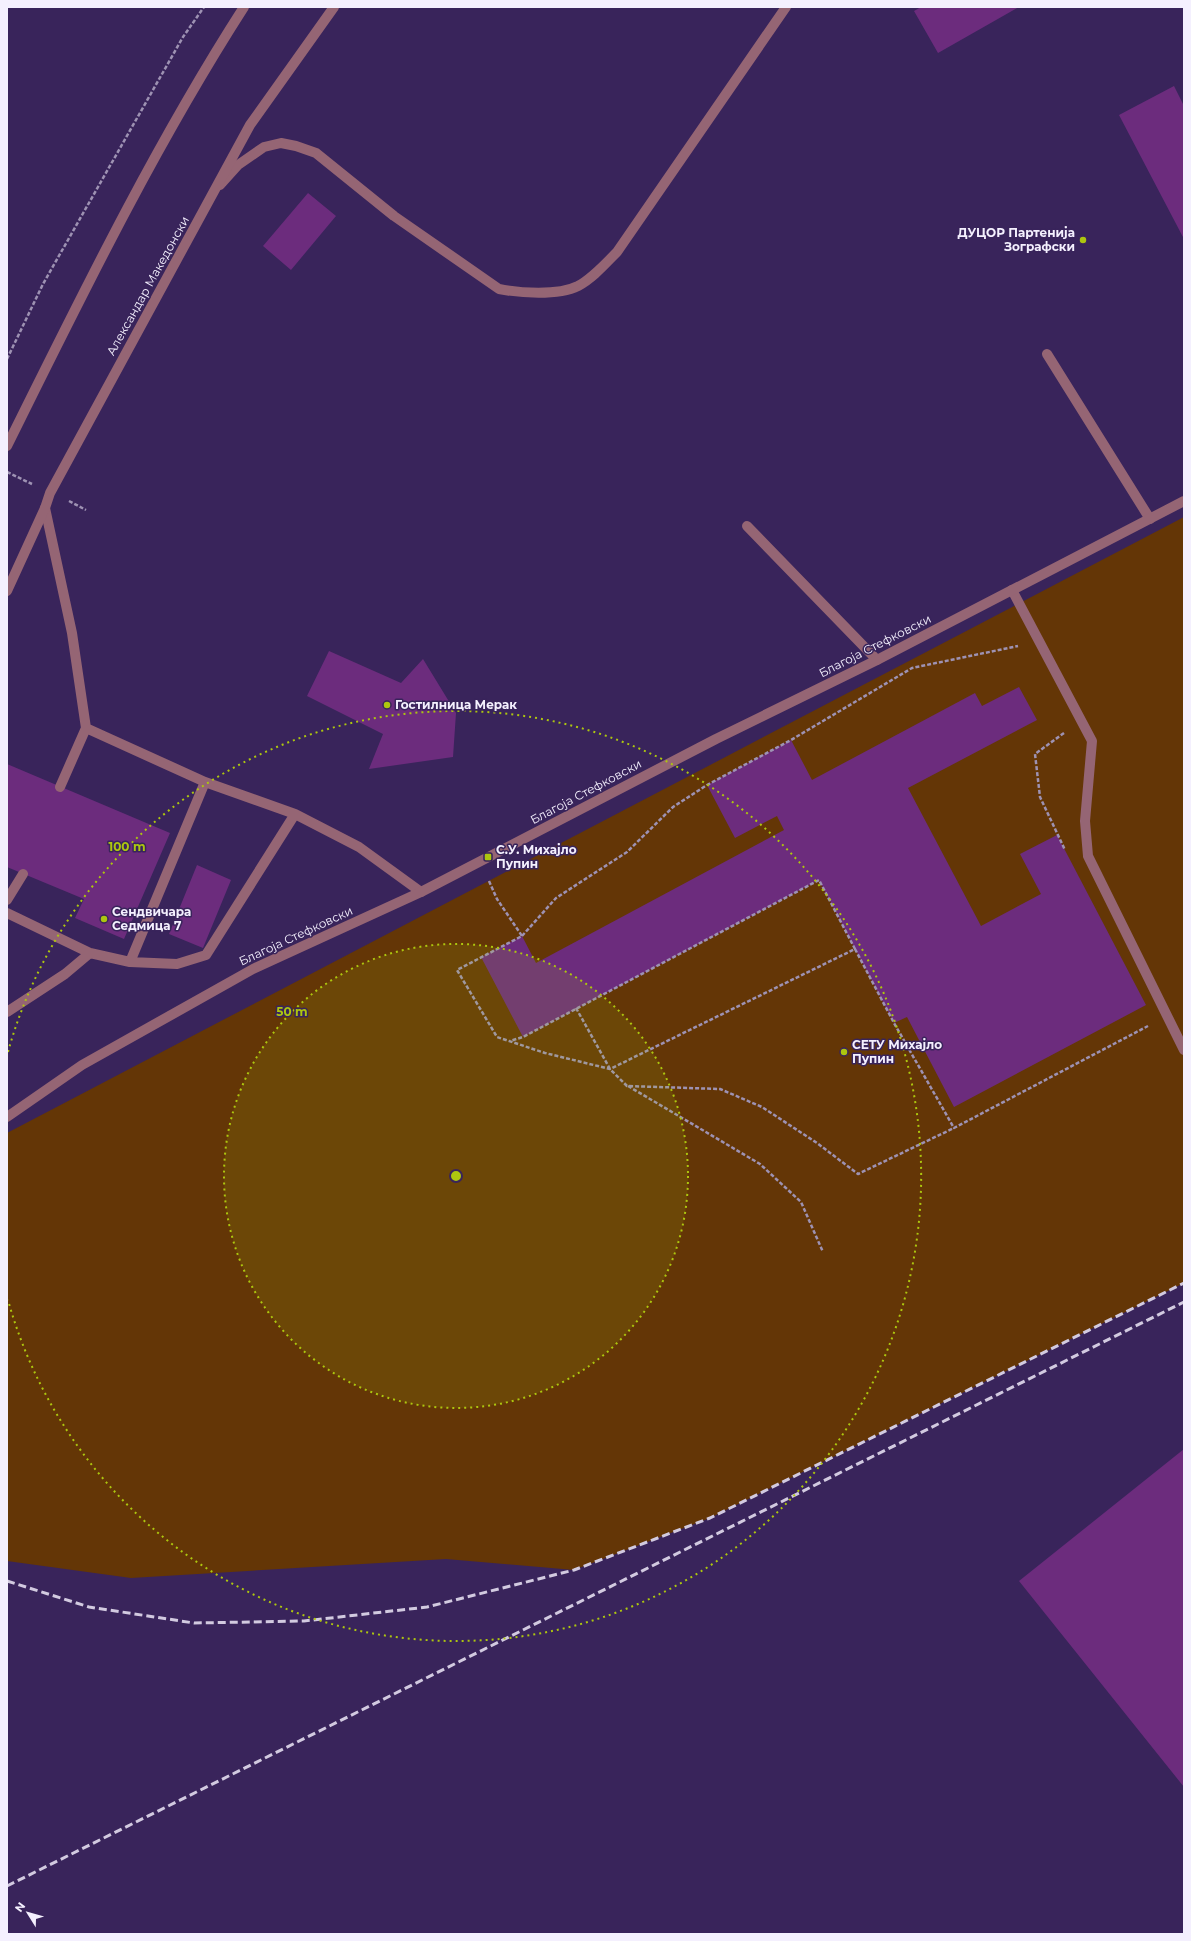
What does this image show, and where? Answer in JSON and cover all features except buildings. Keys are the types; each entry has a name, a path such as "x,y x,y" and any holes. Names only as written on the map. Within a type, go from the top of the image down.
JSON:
{"street":[{"path":"7,446 104,251 210,59 244,7"},
{"name":"Александар Македонски","path":"7,591 45,508 50,493 250,125 334,7"},
{"path":"215,190 238,165 264,147 281,143 296,146 316,153 394,216 499,289 519,293 577,286 593,276 617,252 786,7"},
{"path":"1047,354 1150,519"},
{"name":"Благоја Стефковски","path":"7,1117 82,1065 253,970 421,892 716,739 878,660 1184,501"},
{"path":"45,508 72,633 86,728 60,787"},
{"path":"747,526 878,660"},
{"path":"1012,590 1092,741 1085,821 1088,856 1184,1050"},
{"path":"86,728 205,782 295,814 359,847 421,892"},
{"path":"130,962 205,782"},
{"path":"7,913 90,953 130,962 177,964 206,955 295,814"},
{"path":"7,900 23,874"},
{"path":"7,1012 65,974 90,953"}],"path":[{"path":"7,359 43,284 183,37 204,7"},
{"path":"855,949 610,1069 545,1053 497,1037 457,970 522,936 556,898 627,852 673,807 707,785 791,740 912,668 1021,645"},
{"path":"1063,728 1065,732 1035,754 1040,797 1066,851"},
{"path":"496,877 489,881 497,899 522,936"},
{"path":"510,1041 523,1037 819,880 894,1023 954,1128"},
{"path":"576,1008 610,1069 627,1086 760,1164 801,1202 823,1252"},
{"path":"627,1086 720,1089 762,1108 817,1143 858,1174 954,1128 1150,1025"}],"shaded area":[{"path":"1184,517 1184,1283 710,1518 574,1570 446,1559 131,1578 7,1561 7,1133"}],"railway":[{"path":"7,1581 89,1607 194,1623 304,1621 427,1607 574,1570 710,1518 1184,1283"},
{"path":"7,1886 1184,1302"}],"place":[{"name":"ДУЦОР Партенија Зографски","path":"1083,240"},
{"name":"Гостилница Мерак","path":"387,705"},
{"name":"С.У. Михајло Пупин","path":"488,857"},
{"name":"Сендвичара Седмица 7","path":"104,919"},
{"name":"СЕТУ Михајло Пупин","path":"844,1052"}]}
